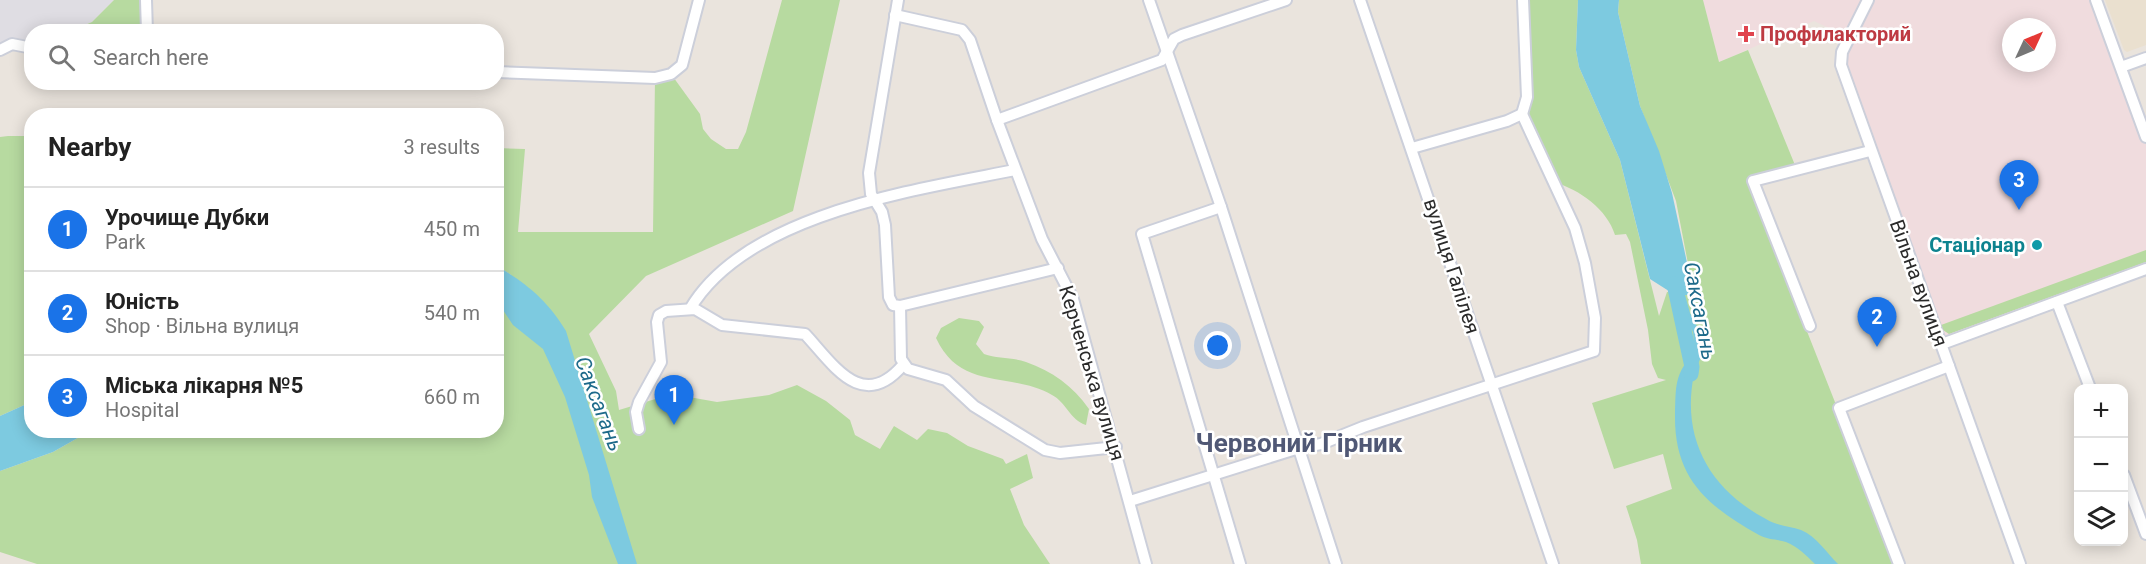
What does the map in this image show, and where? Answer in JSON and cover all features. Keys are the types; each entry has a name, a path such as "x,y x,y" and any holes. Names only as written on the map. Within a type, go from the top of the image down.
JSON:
{"street":[{"path":"147,0 147,24"},
{"path":"504,72 655,78 671,74 682,65 699,0"},
{"path":"898,0 869,173 872,199 882,212 885,225 889,297 893,305 900,306 1058,268"},
{"path":"1149,0 1221,207 1336,564"},
{"path":"997,120 1162,60 1174,39 1182,35 1286,0"},
{"name":"вулиця Галілея","path":"1360,0 1553,564"},
{"path":"1130,501 1299,448 1321,444 1364,427 1594,351 1594,318 1585,263 1575,228 1522,114 1527,97 1523,0"},
{"path":"2096,0 2146,136"},
{"name":"Вільна вулиця","path":"1867,2 1840,58 1870,151 2020,564"},
{"name":"Керченська вулиця","path":"895,15 962,30 970,40 1041,239 1073,299 1116,447 1146,564"},
{"path":"0,50 12,44 24,46"},
{"path":"2121,67 2146,58"},
{"path":"1412,148 1507,121 1522,114"},
{"path":"1810,326 1753,181 1870,151"},
{"path":"690,309 705,287 754,246 775,235 872,199 1015,170"},
{"path":"1221,207 1142,234 1240,564"},
{"path":"1942,344 2146,269"},
{"path":"2057,302 2088,384"},
{"path":"639,429 636,412 661,362 657,322 659,315 666,311 690,309 722,325 805,334 843,376 866,384 884,383 903,365 900,306"},
{"path":"903,365 917,373 946,380 974,406 1045,450 1060,453 1116,447"},
{"path":"1899,564 1839,408 1949,366"},
{"path":"2128,486 2146,534"}],"shaded area":[{"path":"0,0 114,0 92,22 87,24 24,24 24,46 0,50"},
{"path":"1703,0 1860,0 1866,3 1868,0 2096,0 2146,137 2146,269 1942,344 1841,65 1848,37 1814,21 1719,62"},
{"path":"2105,0 2146,0 2146,45 2127,52 2124,50"}],"green space":[{"path":"114,0 146,0 147,24 87,24"},
{"path":"782,0 840,0 793,211 646,276 589,334 616,391 619,410 672,394 717,402 769,395 797,385 826,401 850,420 855,435 880,449 894,426 917,440 928,429 947,433 968,446 1003,459 1006,464 1027,454 1033,478 1010,489 1024,525 1050,564 37,564 0,552 0,471 53,452 78,438 504,438 504,281 511,275 504,270 504,148 525,149 518,232 653,232 655,78 671,74 700,114 703,129 711,139 726,149 738,149 746,132"},
{"path":"1523,0 1578,0 1576,50 1579,67 1620,160 1659,316 1667,292 1694,295 1676,201 1640,106 1618,12 1619,0 1703,0 1719,62 1748,50 1797,170 1748,182 1899,564 1641,564 1637,540 1626,506 1672,489 1663,454 1614,469 1592,403 1666,380 1658,378 1652,364 1648,330 1630,242 1626,234 1615,235 1606,217 1583,195 1554,182 1526,121"},
{"path":"24,136 24,405 0,416 0,137"},
{"path":"2146,250 2146,262 1949,334 1943,330 1941,325"},
{"path":"959,318 979,321 984,327 976,344 984,354 1026,362 1045,370 1069,386 1089,409 1086,425 1076,419 1052,395 1036,388 988,378 959,366 946,355 936,338 941,328"}],"water":[{"path":"1578,0 1619,0 1618,12 1640,106 1659,151 1672,193 1694,295 1685,295 1690,313 1706,344 1694,374 1691,397 1696,440 1704,459 1715,477 1729,493 1746,507 1779,525 1806,533 1816,540 1838,564 1815,564 1790,544 1762,537 1740,524 1709,501 1687,473 1676,437 1675,415 1680,374 1695,352 1693,332 1672,293 1650,279 1620,160 1579,67 1576,50"},
{"path":"504,270 536,294 566,331 637,564 618,564 592,497 589,475 565,397 543,349 513,325 504,312"},
{"path":"24,405 24,438 78,438 53,452 0,471 0,416"}],"waterway":[{"name":"Саксагань","path":"1674,284 1692,367 1691,374"}],"place":[{"name":"Профилакторий","path":"1746,34"},
{"name":"Міська лікарня №5","path":"2019,210"},
{"name":"Стаціонар","path":"2037,245"},
{"name":"Юність","path":"1877,347"},
{"name":"Урочище Дубки","path":"674,425"}],"district":[{"name":"Червоний Гірник","path":"1299,443"}]}
